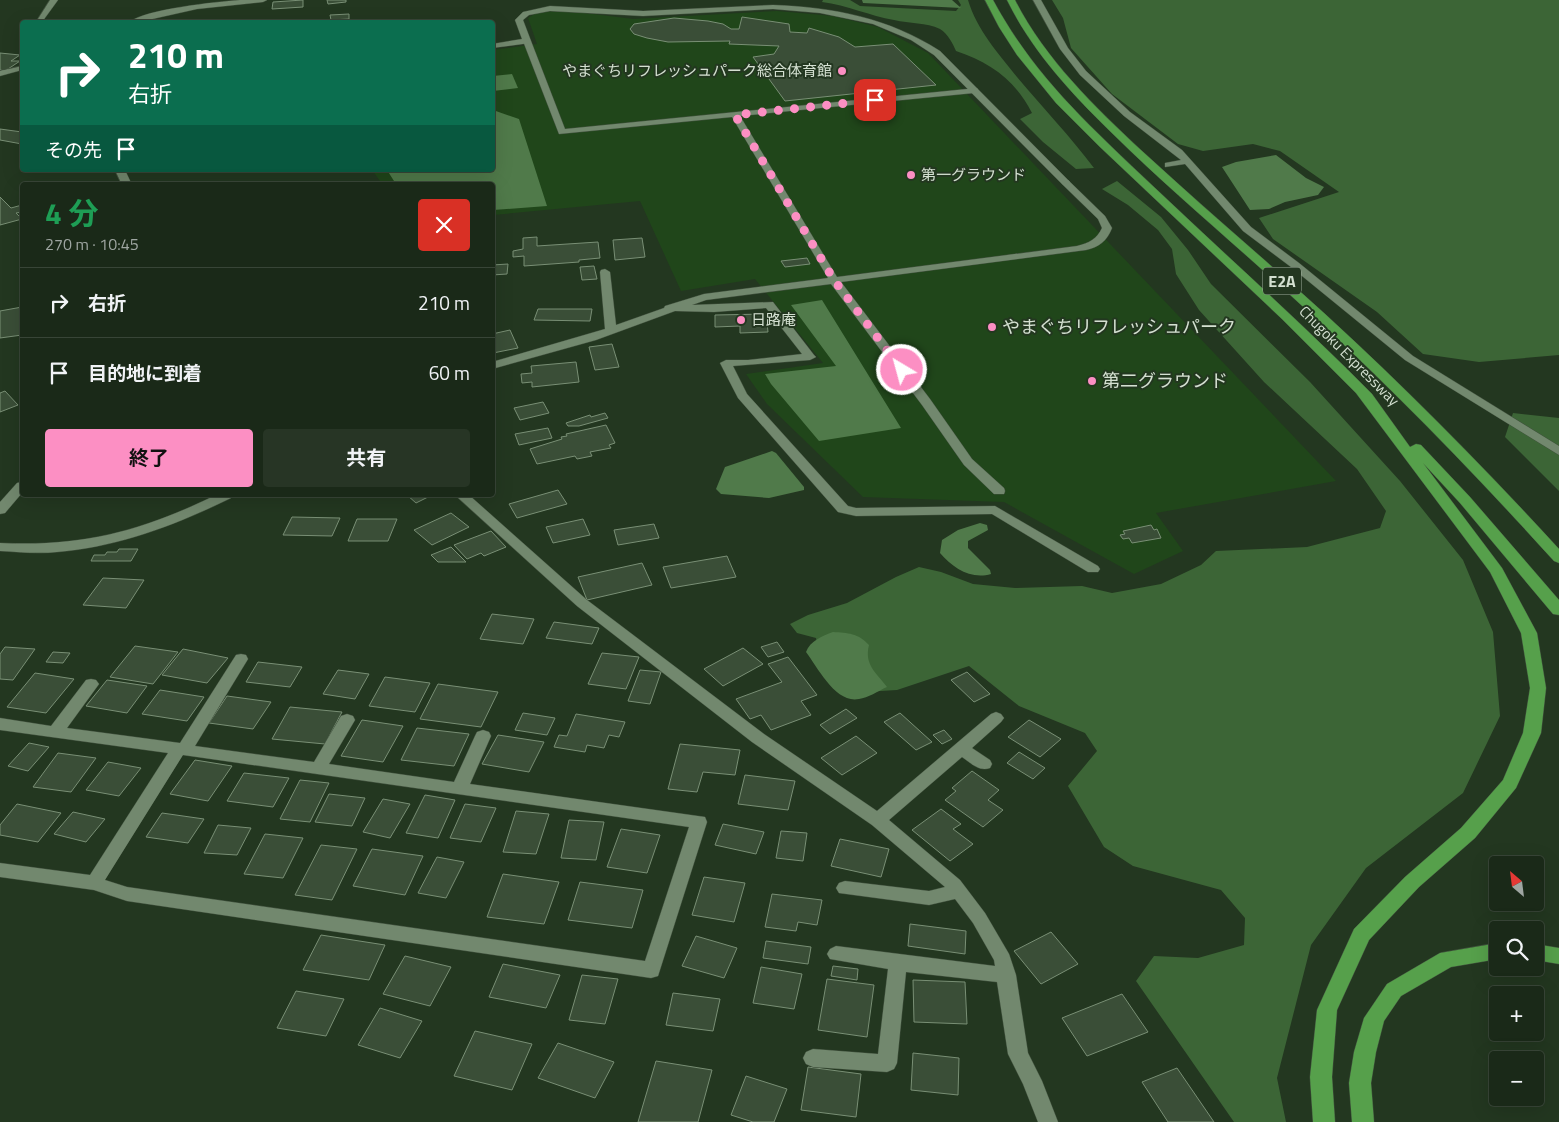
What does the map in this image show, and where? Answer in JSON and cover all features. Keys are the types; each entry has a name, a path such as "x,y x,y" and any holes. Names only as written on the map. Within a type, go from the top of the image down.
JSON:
{"highway":[{"name":"Chugoku Expressway","path":"989,0 997,17 1017,46 1058,98 1098,140 1299,328 1361,391 1465,500 1559,610"},
{"name":"Chugoku Expressway","path":"1011,0 1031,34 1050,60 1074,89 1115,131 1189,200 1319,315 1506,500 1559,558"},
{"path":"1324,1122 1321,1077 1327,1010 1361,936 1412,882 1468,833 1510,783 1532,734 1538,688 1529,633 1497,571 1361,391"},
{"path":"1506,500 1559,551"},
{"path":"1363,1122 1360,1083 1365,1052 1374,1018 1394,990 1447,959 1489,952"},
{"path":"1544,954 1559,956"}],"street":[{"path":"40,20 54,0"},
{"path":"139,20 165,12 263,0"},
{"path":"1036,0 1064,49 1083,73 1127,114 1188,161 1247,229 1295,265 1409,358 1559,451"},
{"path":"165,12 165,8 169,4"},
{"path":"495,365 611,330 704,297 1077,249 1093,245 1104,238 1107,228 1102,218 937,52 898,29 871,21 810,10 741,7 679,13 641,14 563,7 538,7 522,13 519,20 562,132 974,90"},
{"path":"495,46 527,41"},
{"path":"0,74 20,69"},
{"path":"735,115 834,280 926,402 968,462 999,491"},
{"path":"1168,165 1188,161"},
{"path":"605,272 611,330"},
{"path":"669,308 714,309 769,304 810,357 748,363 726,363 742,394 843,509 856,512 995,510 1093,569"},
{"path":"0,510 20,488"},
{"path":"0,547 64,548 117,538 156,527 222,497"},
{"path":"463,497 582,602 758,738 878,820 958,891 979,918 1003,959 1018,1054 1032,1081 1048,1122"},
{"path":"94,883 241,659"},
{"path":"54,732 91,684"},
{"path":"878,820 996,718"},
{"path":"318,769 347,720"},
{"path":"0,724 699,822 652,970 126,894 94,883 0,870"},
{"path":"459,789 483,736"},
{"path":"961,748 984,764"},
{"path":"845,888 929,898 958,891"},
{"path":"836,954 1006,976"},
{"path":"813,1058 887,1063 898,963"}],"shaded area":[{"path":"823,0 850,0 860,6 956,11 961,5 958,0 968,0 982,31 996,50 1094,168 1076,169 1043,142 1020,119 1032,113 1010,82 991,67 956,51 948,36 940,29 929,25 885,18 822,2"},
{"path":"862,0 952,0 961,8 863,3"},
{"path":"1052,0 1559,0 1559,355 1479,362 1423,354 1377,312 1273,239 1259,218 1339,192 1280,151 1253,144 1203,151 1178,144 1112,94 1071,48 1063,18"},
{"name":"やまぐちリフレッシュパーク","path":"539,11 569,11 633,19 777,11 833,16 878,27 928,53 1336,481 1156,513 1183,551 1134,574 1004,502 863,497 767,404 746,374 823,363 755,279 681,291 640,201 495,215 495,182 381,182 373,172 495,172 495,50 537,44 528,18"},
{"path":"512,74 518,88 495,91 495,76"},
{"path":"495,111 519,119 547,206 495,210 495,182 394,181 388,172 495,172"},
{"path":"1276,155 1306,178 1324,187 1318,195 1285,202 1269,209 1250,210 1222,167 1236,162"},
{"path":"1117,181 1161,217 1188,250 1211,284 1310,382 1400,481 1463,560 1493,632 1500,716 1463,793 1366,868 1311,945 1277,1078 1286,1122 1234,1122 1136,981 1154,956 1198,958 1244,945 1245,918 1221,890 1133,866 1104,847 1068,786 1097,751 1085,733 1019,706 969,666 897,690 846,693 821,662 816,638 797,633 790,624 808,615 847,603 919,567 941,572 973,584 1015,588 1082,586 1112,593 1161,584 1201,565 1216,551 1307,547 1380,528 1386,511 1357,469 1264,382 1199,310 1176,274 1172,249 1158,230 1128,205 1102,189"},
{"path":"822,300 901,428 819,441 771,384 765,374 836,366 791,305"},
{"path":"1513,413 1559,418 1559,491 1505,437"},
{"path":"772,451 776,453 804,487 804,490 769,498 721,494 716,489 725,467"},
{"path":"980,523 987,525 988,530 968,541 968,548 990,570 991,574 970,574 957,568 940,553 942,540 958,530"},
{"path":"833,632 857,636 869,645 868,658 872,668 887,687 859,699 851,699 835,691 806,652 813,642"}],"building":[{"path":"303,0 303,7 272,9 273,2"},
{"path":"327,0 346,0 346,2 328,4"},
{"path":"349,14 349,19 331,20 330,15"},
{"name":"やまぐちリフレッシュパーク総合体育館","path":"742,17 789,24 790,32 807,33 809,28 839,37 855,47 893,44 936,85 785,101 753,57 774,54 779,46 729,44 730,41 668,42 634,34 630,29 634,24 674,18 708,21 723,24 731,29 739,29"},
{"path":"0,53 20,55 11,61 20,61 5,71 0,70"},
{"path":"0,129 20,132 20,144 0,140"},
{"path":"0,197 11,208 20,206 20,212 16,213 20,220 0,225"},
{"path":"537,237 537,246 598,242 600,258 579,260 579,262 524,266 524,256 513,257 513,251 523,249 523,238"},
{"path":"642,238 645,257 615,260 613,240"},
{"path":"807,258 810,264 785,267 781,261"},
{"path":"508,264 507,274 495,275 495,265"},
{"path":"594,266 597,279 582,280 580,267"},
{"path":"20,307 20,335 0,338 0,311"},
{"path":"538,309 592,309 590,321 534,320"},
{"name":"日路庵","path":"766,314 768,332 740,333 740,326 715,327 715,315"},
{"path":"510,330 518,348 495,353 495,333"},
{"path":"612,344 619,367 595,370 589,347"},
{"path":"576,362 579,382 532,387 532,382 522,383 521,374 532,373 531,366"},
{"path":"5,391 18,405 0,412 0,393"},
{"path":"543,402 549,413 520,420 514,408"},
{"path":"605,413 608,418 579,426 568,426 566,423 590,415 591,417"},
{"path":"606,425 615,443 609,445 611,448 590,452 592,456 577,459 575,456 537,464 530,449 562,439 561,437 567,436 566,434"},
{"path":"548,428 552,438 519,445 515,434"},
{"path":"558,490 567,504 517,518 509,504"},
{"path":"409,497 428,497 416,503"},
{"path":"451,513 469,527 432,545 414,530"},
{"path":"292,517 340,518 332,536 283,535"},
{"path":"357,519 397,519 388,541 348,541"},
{"path":"583,519 590,535 553,543 546,527"},
{"path":"654,524 659,538 618,545 614,530"},
{"path":"1151,525 1154,530 1157,529 1161,538 1132,543 1129,538 1123,539 1120,535 1125,534 1123,531"},
{"path":"491,531 506,547 484,556 481,553 467,559 454,545"},
{"path":"451,547 466,562 438,562 431,555"},
{"path":"119,549 138,549 131,561 91,561 94,555 105,555 107,552 117,552"},
{"path":"727,556 736,577 671,588 663,567"},
{"path":"642,563 652,585 587,600 578,577"},
{"path":"103,578 144,580 126,608 83,605"},
{"path":"492,614 534,619 523,644 480,639"},
{"path":"554,622 599,628 592,644 546,638"},
{"path":"777,642 784,652 768,657 761,647"},
{"path":"135,646 178,652 153,684 110,677"},
{"path":"5,647 35,649 13,680 0,679 0,654"},
{"path":"743,648 763,664 723,686 704,669"},
{"path":"183,649 228,658 207,683 162,675"},
{"path":"53,652 70,653 63,663 46,662"},
{"path":"602,653 639,657 626,689 588,684"},
{"path":"788,657 817,695 801,701 811,715 771,730 761,715 750,719 736,699 782,682 768,664"},
{"path":"258,662 302,667 290,687 246,682"},
{"path":"338,670 369,674 355,699 323,694"},
{"path":"640,670 661,672 650,704 628,701"},
{"path":"967,672 990,694 974,702 951,680"},
{"path":"35,673 74,679 46,713 7,707"},
{"path":"385,677 430,683 415,712 369,706"},
{"path":"107,680 147,686 127,713 86,706"},
{"path":"438,684 498,692 481,727 420,719"},
{"path":"160,690 204,697 187,721 142,714"},
{"path":"227,696 271,702 253,729 209,723"},
{"path":"290,707 342,712 325,744 272,739"},
{"path":"846,709 857,718 830,734 820,725"},
{"path":"523,713 555,718 547,735 515,730"},
{"path":"900,713 932,742 916,750 884,722"},
{"path":"576,714 625,722 619,737 609,735 604,748 587,745 585,752 554,747 559,735 567,736"},
{"path":"362,720 403,726 383,762 341,756"},
{"path":"1029,720 1061,739 1040,757 1008,737"},
{"path":"417,728 469,734 454,766 401,760"},
{"path":"944,730 952,739 942,744 933,735"},
{"path":"498,735 544,742 529,772 482,764"},
{"path":"856,736 877,753 842,775 821,758"},
{"path":"29,743 49,747 28,771 8,766"},
{"path":"680,744 740,750 735,775 703,772 697,792 668,789"},
{"path":"1019,752 1045,768 1033,779 1007,763"},
{"path":"58,753 96,758 71,792 33,787"},
{"path":"195,760 232,766 208,801 170,794"},
{"path":"108,762 141,768 119,796 86,790"},
{"path":"972,771 999,790 988,800 1003,810 983,827 945,800 956,791 952,788"},
{"path":"244,773 289,778 273,807 227,801"},
{"path":"745,775 795,781 788,810 738,804"},
{"path":"300,780 329,783 310,822 280,819"},
{"path":"329,794 365,798 352,826 315,822"},
{"path":"425,795 455,800 438,838 406,833"},
{"path":"383,799 410,804 390,838 363,832"},
{"path":"17,804 61,813 38,842 0,835 0,825"},
{"path":"465,804 496,808 481,842 450,838"},
{"path":"941,809 961,824 953,829 973,844 950,861 912,830"},
{"path":"516,811 549,814 536,854 503,852"},
{"path":"73,812 105,819 86,842 54,834"},
{"path":"162,813 204,819 188,843 146,837"},
{"path":"569,820 604,822 596,860 561,858"},
{"path":"723,824 764,832 756,854 715,845"},
{"path":"218,825 251,828 237,855 204,853"},
{"path":"621,829 660,835 647,873 607,867"},
{"path":"781,831 807,833 803,861 776,858"},
{"path":"265,834 303,838 283,878 244,874"},
{"path":"840,839 889,849 881,877 831,866"},
{"path":"321,845 357,849 332,900 295,895"},
{"path":"372,849 423,856 405,895 353,886"},
{"path":"437,857 464,862 446,898 418,893"},
{"path":"503,874 559,882 544,924 487,917"},
{"path":"704,877 745,883 734,922 692,915"},
{"path":"580,882 643,890 632,928 568,920"},
{"path":"772,894 822,900 817,925 798,922 796,931 765,927"},
{"path":"910,924 966,931 965,954 908,946"},
{"path":"1051,932 1078,964 1041,984 1014,951"},
{"path":"321,935 385,945 369,980 303,970"},
{"path":"696,936 737,948 724,978 682,966"},
{"path":"766,941 811,947 808,964 763,958"},
{"path":"405,956 451,967 430,1006 383,994"},
{"path":"503,964 560,975 546,1008 489,997"},
{"path":"833,966 858,969 857,980 831,976"},
{"path":"761,967 802,974 794,1009 753,1003"},
{"path":"582,975 618,979 605,1024 569,1020"},
{"path":"827,979 874,985 867,1037 818,1030"},
{"path":"913,980 965,982 967,1024 914,1022"},
{"path":"296,991 344,999 326,1036 277,1028"},
{"path":"673,993 720,999 713,1031 666,1025"},
{"path":"1122,994 1148,1032 1087,1056 1062,1018"},
{"path":"380,1008 422,1021 400,1058 358,1045"},
{"path":"475,1031 532,1044 512,1090 454,1076"},
{"path":"558,1043 614,1062 595,1098 538,1078"},
{"path":"913,1053 959,1058 958,1095 911,1090"},
{"path":"656,1061 712,1070 698,1122 638,1122"},
{"path":"808,1067 861,1074 856,1117 801,1110"},
{"path":"1177,1068 1214,1122 1168,1122 1142,1082"},
{"path":"746,1076 787,1089 774,1122 753,1122 731,1115"}],"place":[{"name":"やまぐちリフレッシュパーク総合体育館","path":"842,71"},
{"name":"第一グラウンド","path":"911,175"},
{"name":"日路庵","path":"741,320"},
{"name":"やまぐちリフレッシュパーク","path":"992,327"},
{"name":"第二グラウンド","path":"1092,381"}],"route":[{"path":"875,100 735,115 834,280 902,370"}]}
